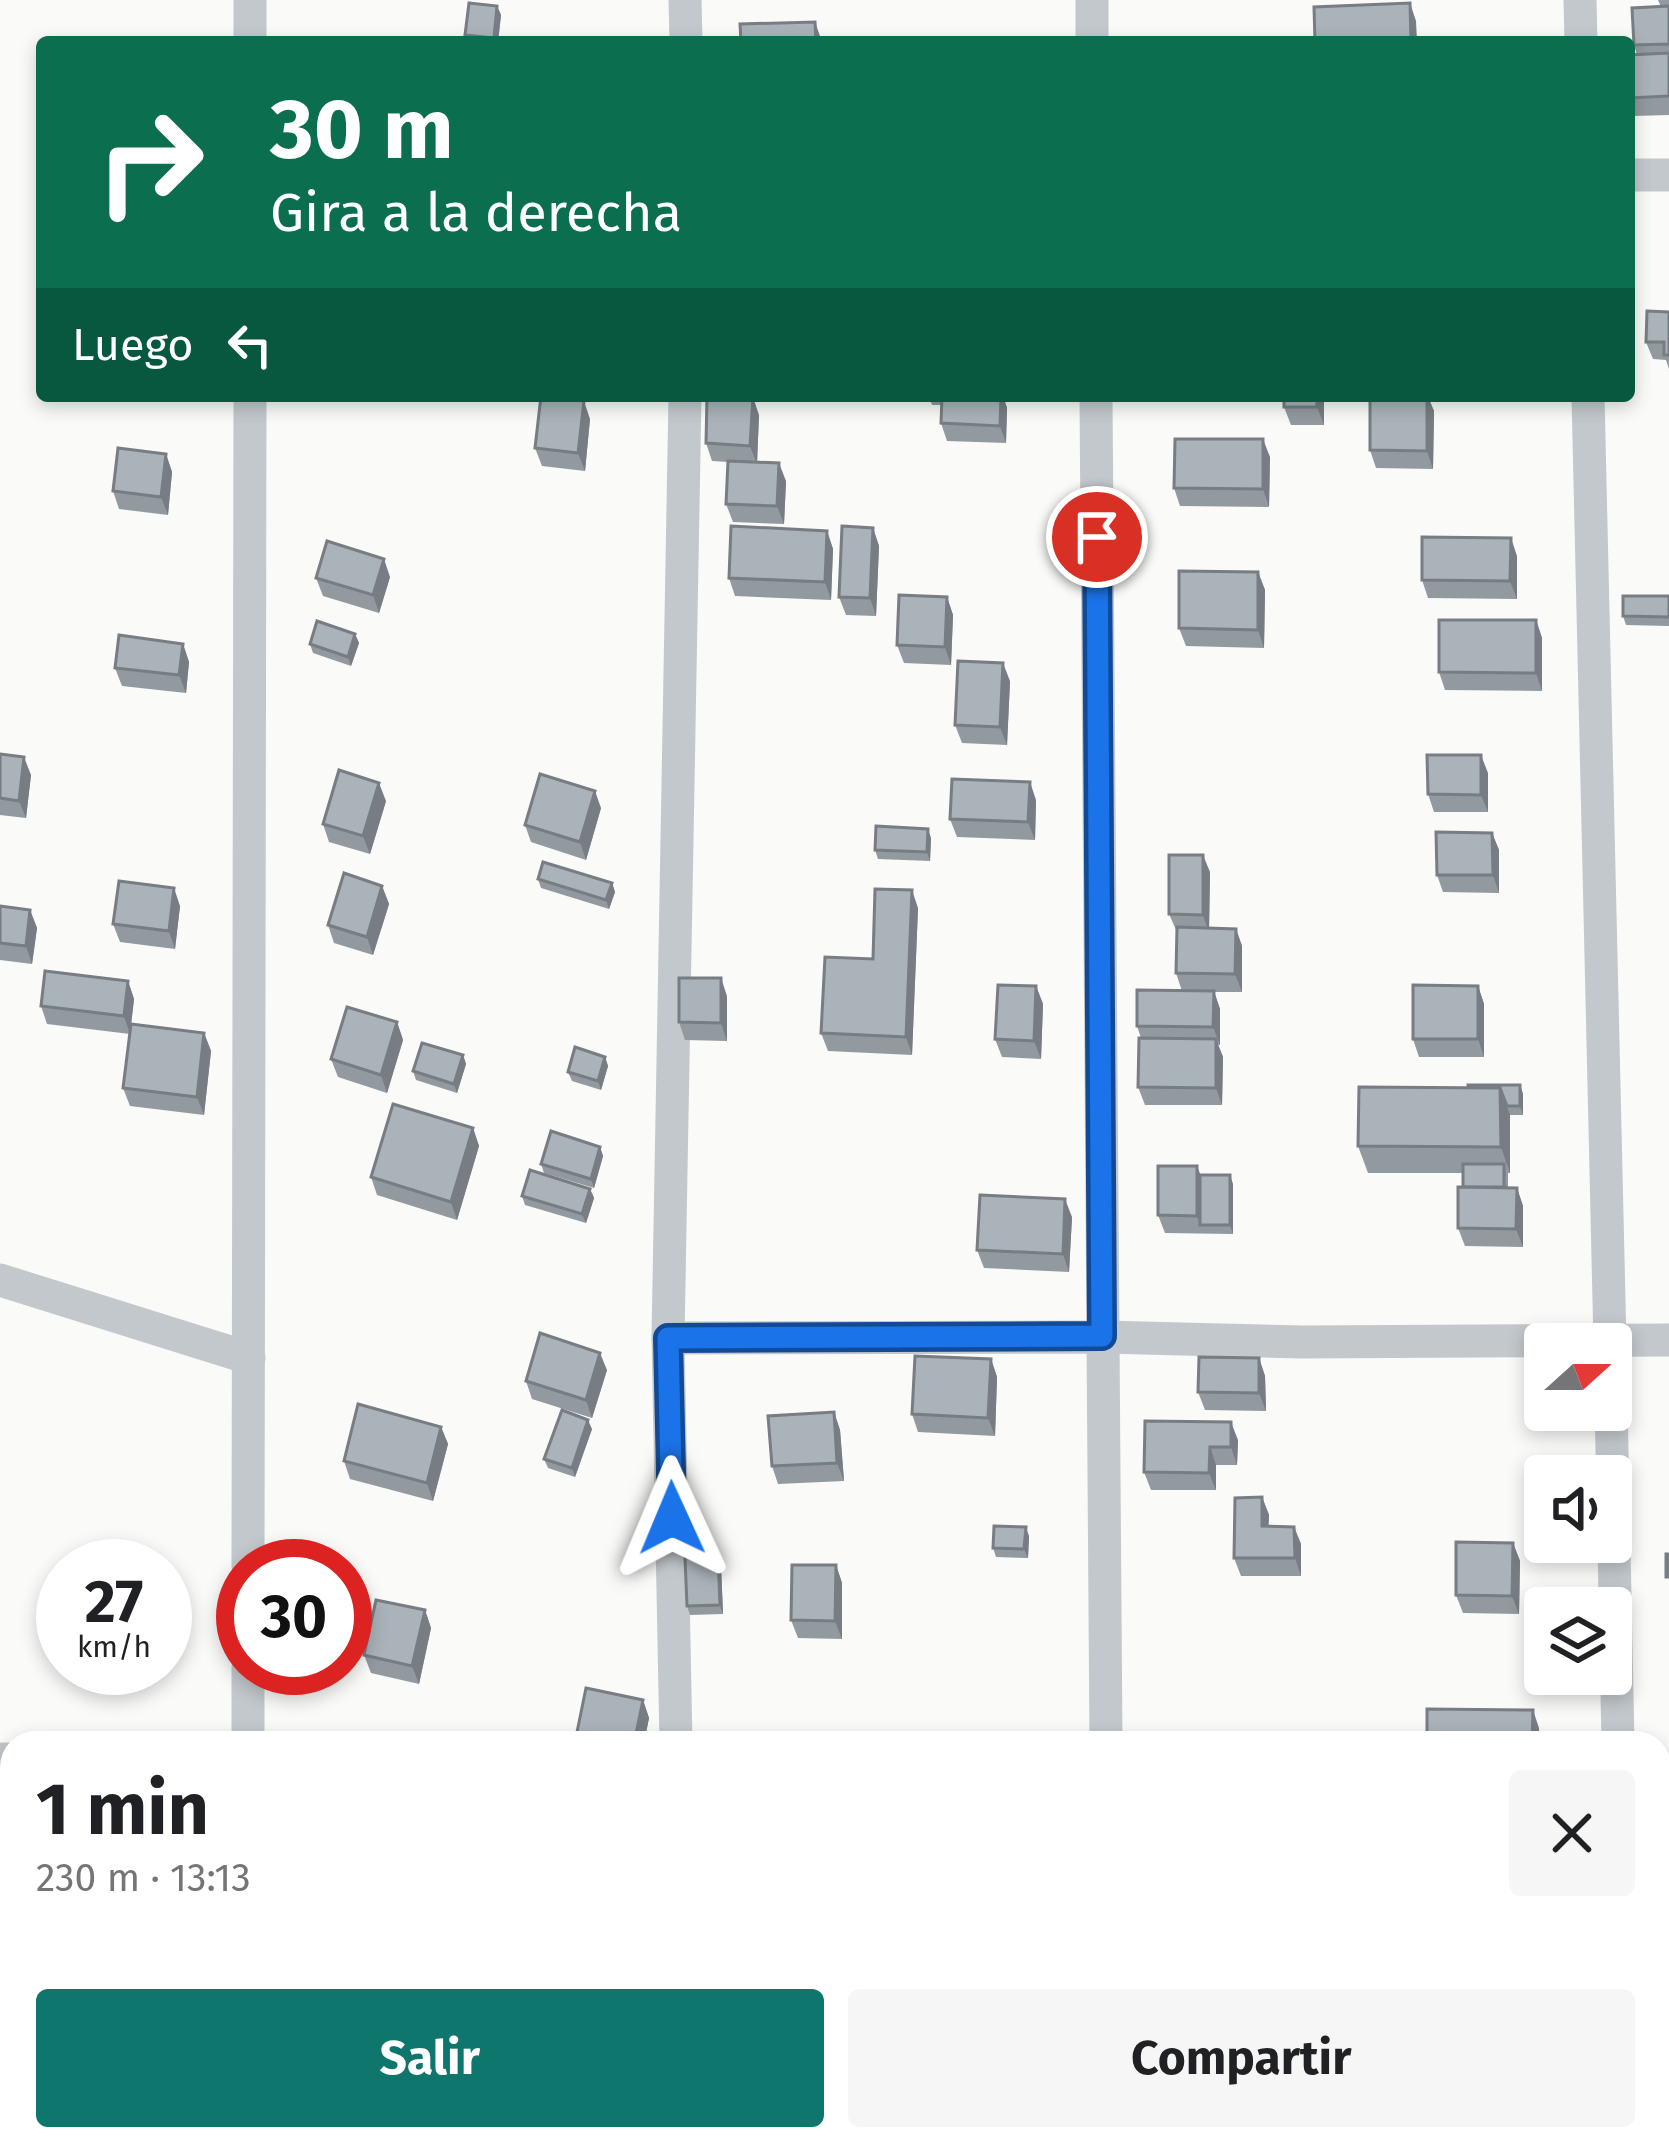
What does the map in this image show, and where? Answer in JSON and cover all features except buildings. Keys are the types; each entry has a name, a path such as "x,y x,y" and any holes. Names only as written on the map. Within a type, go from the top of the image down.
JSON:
{"street":[{"path":"250,0 250,36"},
{"path":"685,0 686,36"},
{"path":"1092,0 1092,36"},
{"path":"1580,0 1581,36"},
{"path":"1635,175 1669,175"},
{"path":"248,1539 250,402"},
{"path":"676,1731 668,1338 685,402"},
{"path":"1096,402 1106,1731"},
{"path":"1588,402 1610,1323"},
{"path":"0,1280 249,1358"},
{"path":"668,1338 1102,1336 1524,1343"},
{"path":"1632,1342 1669,1340"},
{"path":"1612,1431 1618,1731"},
{"path":"248,1695 248,1731"}],"route":[{"path":"672,1518 668,1338 1102,1336 1097,537"}]}
